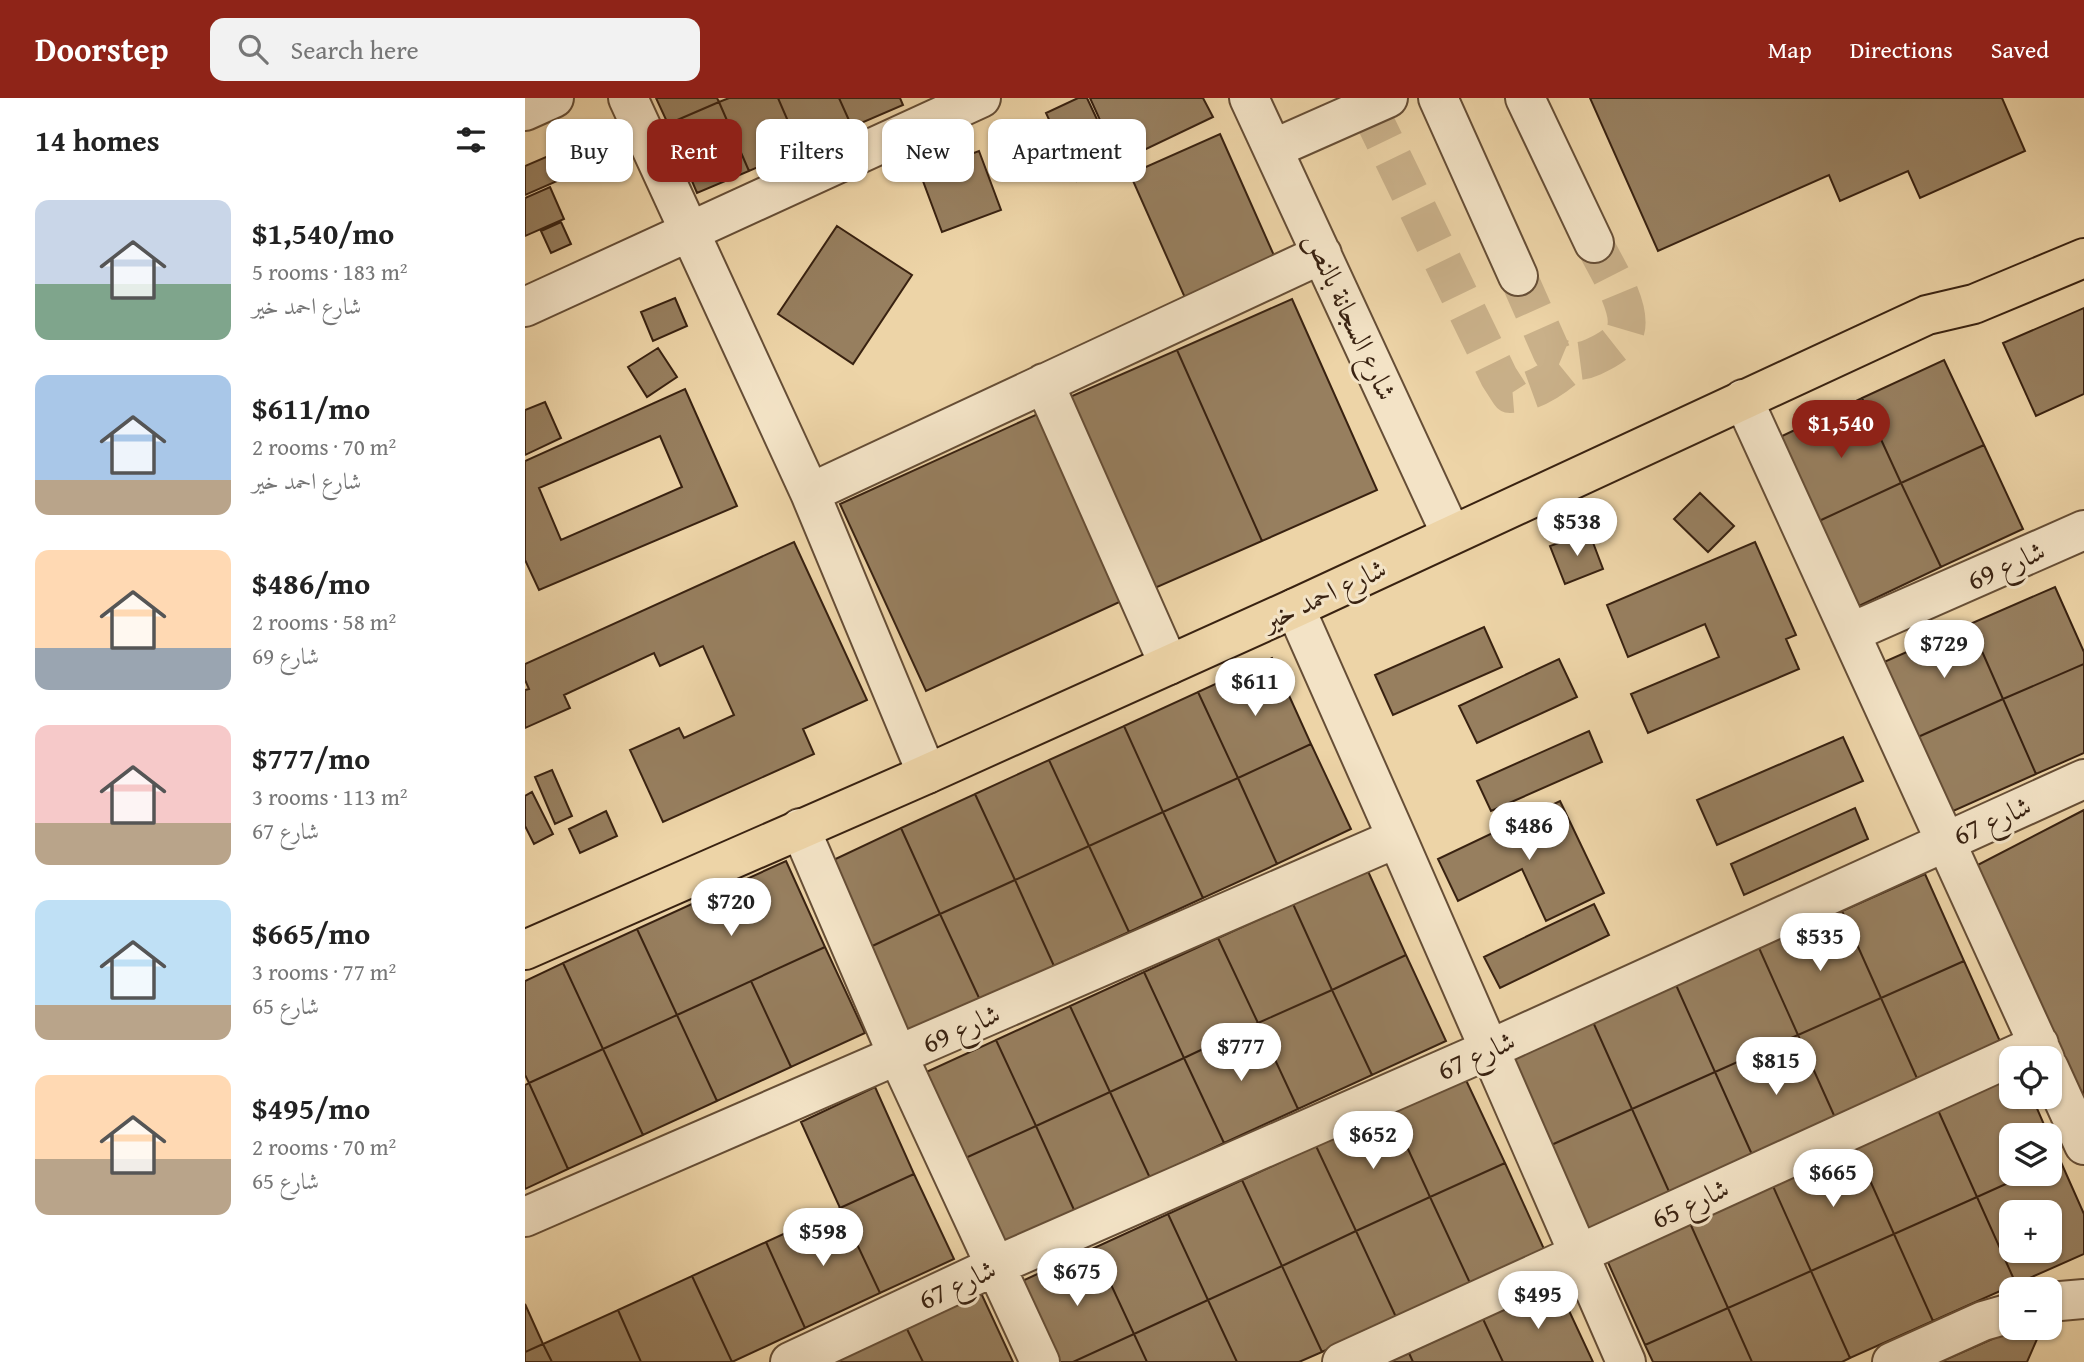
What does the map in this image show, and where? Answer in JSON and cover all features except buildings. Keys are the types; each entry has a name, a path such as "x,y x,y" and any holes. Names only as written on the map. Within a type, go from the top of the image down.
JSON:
{"main road":[{"name":"شارع احمد خير","path":"1927,315 1964,283 2084,230"},
{"name":"شارع احمد خير","path":"525,950 1169,665 1927,315 1974,304 2084,258"}],"street":[{"path":"525,111 554,98"},
{"path":"628,98 810,493 927,774"},
{"path":"525,307 690,229 981,98"},
{"name":"شارع السجانة بالنص","path":"1249,98 1451,534"},
{"path":"1273,149 1388,98"},
{"path":"1439,98 1518,276"},
{"path":"1525,98 1594,243"},
{"path":"810,493 1322,254"},
{"path":"1044,383 1169,665"},
{"path":"1743,399 2039,1046"},
{"name":"شارع 69","path":"1850,633 2084,530"},
{"path":"1294,608 1626,1362"},
{"name":"شارع 67","path":"790,1362 995,1266 1490,1049 2084,779"},
{"path":"800,828 898,1056 1040,1362"},
{"name":"شارع 69","path":"525,1217 1397,838"},
{"name":"شارع 65","path":"1342,1362 1578,1255 1999,1076"},
{"path":"2062,1097 2084,1145"},
{"path":"2062,1302 2084,1300"},
{"path":"1892,1362 1999,1316"}],"tunnel":[{"path":"1368,107 1499,377 1510,394 1528,391 1544,384 1573,362"},
{"path":"1518,276 1552,353 1572,361 1593,357 1618,342 1627,325 1622,301 1594,243"}]}
